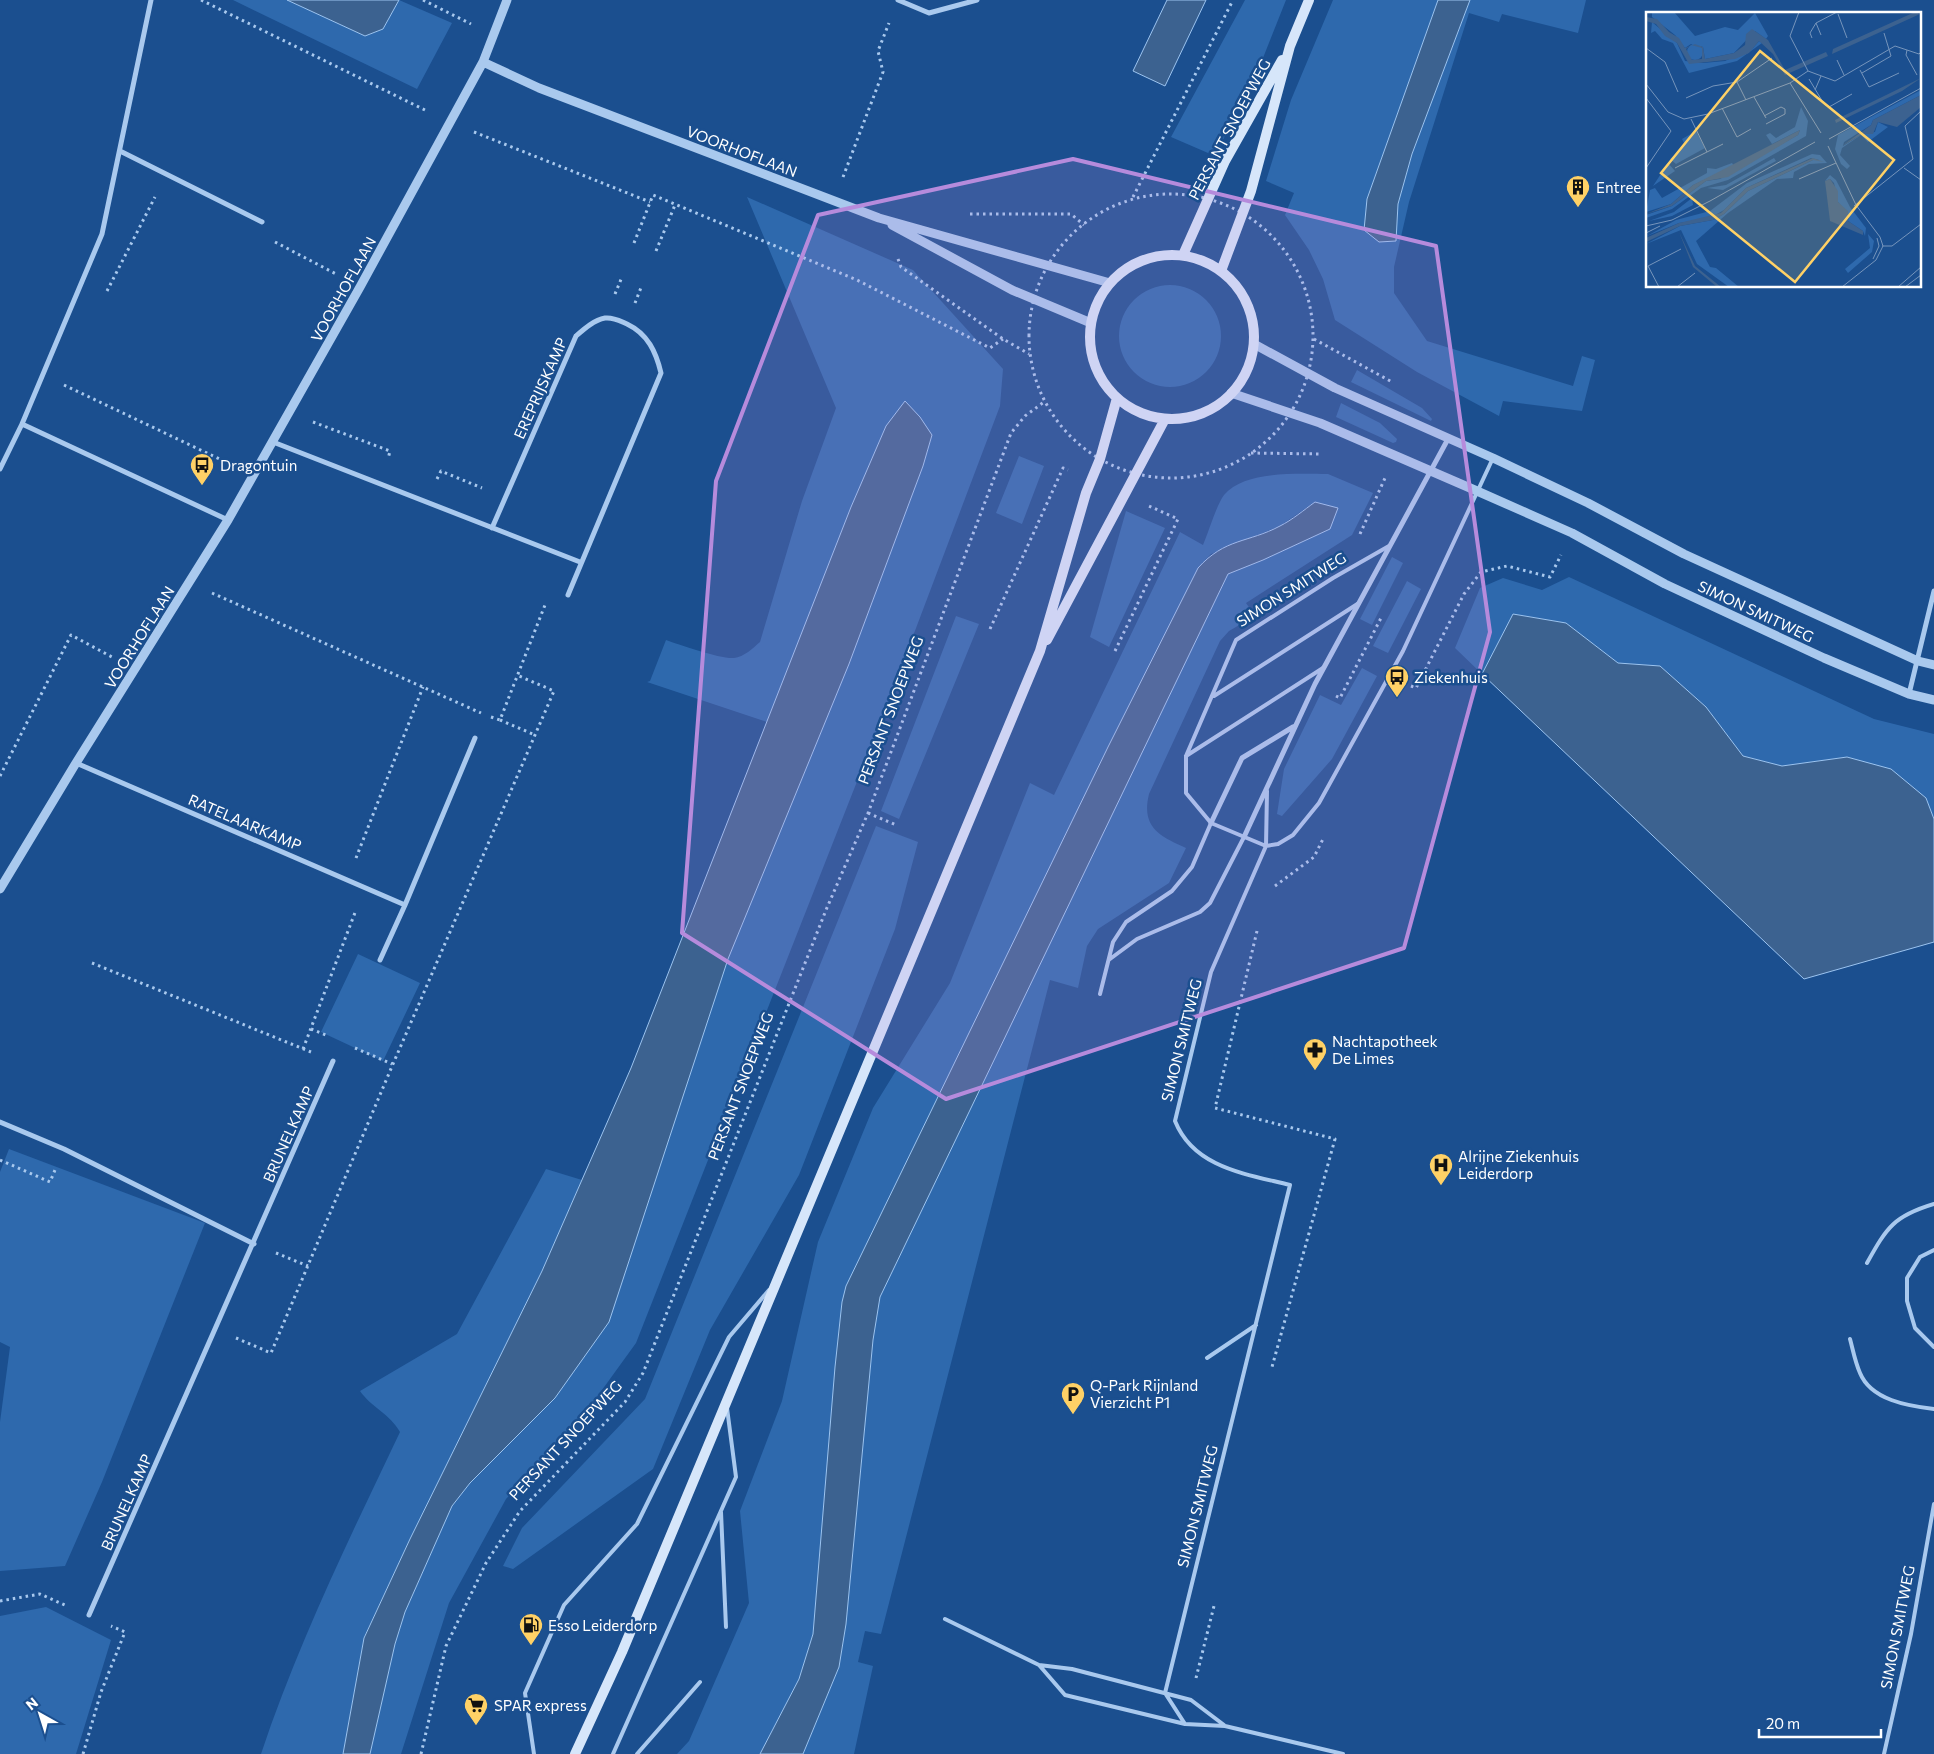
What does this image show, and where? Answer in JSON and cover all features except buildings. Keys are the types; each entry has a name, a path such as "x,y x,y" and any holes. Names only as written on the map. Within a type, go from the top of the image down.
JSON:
{"main road":[{"name":"PERSANT SNOEPWEG","path":"1183,255 1225,161 1290,46 1309,0"},
{"name":"PERSANT SNOEPWEG","path":"1221,271 1251,191 1290,46"},
{"path":"1162,255 1183,255 1196,258 1221,271 1234,282 1250,311 1254,344 1250,362 1242,379 1231,393 1216,405 1199,414 1165,419 1146,415 1117,398 1106,386 1092,356 1091,323 1101,295 1110,283 1125,270 1142,260 1162,255"},
{"path":"1040,651 1086,493 1100,459 1117,398"},
{"path":"575,1754 622,1652 1040,651 1165,419"}],"street":[{"path":"0,469 22,424 102,234 151,0"},
{"path":"483,62 507,0"},
{"path":"898,0 929,13 977,0"},
{"name":"VOORHOFLAAN","path":"0,889 76,762 190,583 254,476 483,62 539,88 879,218 1110,283"},
{"path":"120,151 262,222"},
{"name":"VOORHOFLAAN","path":"879,218 1012,290 1091,323"},
{"name":"EREPRIJSKAMP","path":"492,528 576,336 591,324 605,318 618,319 645,336 656,353 661,373 580,562 568,595"},
{"name":"SIMON SMITWEG","path":"1254,344 1308,375 1588,502 1684,554 1918,661 1934,665"},
{"name":"SIMON SMITWEG","path":"1231,393 1291,411 1477,491 1572,533 1666,584 1909,694 1934,700"},
{"path":"22,424 228,520"},
{"name":"SIMON SMITWEG","path":"1244,837 1294,726 1448,439"},
{"path":"273,442 580,562"},
{"path":"1909,694 1934,591"},
{"name":"SIMON SMITWEG","path":"1211,823 1242,758 1294,726"},
{"path":"380,960 405,905 474,738"},
{"name":"RATELAARKAMP","path":"76,762 405,905"},
{"name":"BRUNELKAMP","path":"89,1616 333,1061"},
{"path":"0,1122 64,1149 254,1244"}],"lane":[{"path":"1211,823 1266,846 1278,844 1294,835 1319,803 1386,682 1437,580 1492,458"},
{"name":"SIMON SMITWEG","path":"1108,961 1113,942 1126,922 1172,891 1192,867 1211,823 1186,792 1186,756 1236,640 1334,578 1389,546"},
{"path":"1212,697 1361,601"},
{"name":"SIMON SMITWEG","path":"1186,756 1327,665"},
{"name":"SIMON SMITWEG","path":"1165,1694 1290,1185 1212,1163 1192,1148 1181,1134 1176,1121 1211,972 1266,846 1267,786"},
{"name":"SIMON SMITWEG","path":"1108,961 1137,939 1200,912 1210,903 1244,837"},
{"path":"1100,994 1108,961"},
{"path":"1867,1263 1883,1234 1901,1217 1934,1204"},
{"path":"1934,1250 1920,1257 1907,1278 1907,1301 1915,1328 1934,1347"},
{"path":"534,1754 525,1693 564,1605 637,1524 729,1337 776,1282"},
{"path":"1207,1358 1256,1324"},
{"path":"1850,1339 1860,1375 1876,1394 1915,1407 1934,1408"},
{"path":"613,1754 736,1477 726,1401"},
{"name":"SIMON SMITWEG","path":"1884,1754 1911,1634 1934,1504"},
{"path":"721,1510 726,1627"},
{"path":"945,1619 1039,1665 1072,1669 1191,1700 1225,1726"},
{"path":"1039,1665 1065,1695 1185,1724 1225,1726 1344,1754"},
{"path":"637,1754 700,1682"},
{"path":"1165,1694 1185,1724"}],"path":[{"path":"201,0 450,122 650,202"},
{"path":"424,0 494,36"},
{"path":"1133,198 1233,0"},
{"path":"834,201 883,72 878,51 891,17"},
{"path":"105,296 166,174"},
{"path":"634,243 653,195 857,280 990,348 1003,339"},
{"path":"656,251 675,205"},
{"path":"968,214 1071,214 1084,225"},
{"path":"879,218 901,267 1003,339 1030,355 1035,378 1044,402 1064,430 1081,446 1100,459 1136,475 1185,477 1220,469 1236,462 1266,441 1291,411 1308,375 1314,339"},
{"path":"262,222 266,237 360,287"},
{"path":"43,375 254,476"},
{"name":"PERSANT SNOEPWEG","path":"422,1754 446,1646 486,1563 520,1511 625,1402 643,1373 826,910 868,813 1011,433 1025,416 1044,402"},
{"path":"290,413 390,451 386,459 395,462"},
{"path":"428,476 437,480 441,471 505,497"},
{"path":"1386,682 1416,688 1464,594 1481,572 1506,566 1550,576 1572,533"},
{"path":"190,583 534,735"},
{"path":"500,720 519,676 547,600 568,595"},
{"path":"0,776 71,635 136,669"},
{"path":"216,1330 271,1354 554,691 519,676"},
{"path":"347,880 423,687"},
{"path":"474,738 483,714"},
{"path":"868,813 896,825"},
{"path":"92,962 303,1049 365,888"},
{"path":"0,1160 50,1182 64,1149"},
{"path":"254,1244 308,1266"},
{"path":"0,1601 40,1594 125,1632 101,1692 83,1754"}],"highlighted area":[{"path":"1073,159 1436,246 1490,632 1404,948 946,1099 682,933 716,481 818,215"}],"shaded area":[{"path":"233,0 287,0 365,36 383,29 399,0 452,23 417,89"},
{"path":"287,0 399,0 383,29 365,36"},
{"path":"1167,0 1206,0 1165,86 1133,71"},
{"path":"1245,0 1286,0 1261,63 1215,156 1171,137"},
{"path":"1333,0 1438,0 1367,199 1396,241 1398,204 1412,154 1470,0 1586,0 1578,33 1502,14 1499,22 1469,13 1409,202 1394,267 1394,293 1427,341 1573,386 1582,356 1595,360 1582,411 1503,401 1499,416 1417,372 1335,320 1323,279 1309,250 1285,215 1294,193 1266,181 1291,100"},
{"path":"1438,0 1470,0 1412,154 1398,204 1396,241 1379,242 1364,230 1367,199"},
{"path":"747,197 913,270 1003,369 1000,406 882,718 636,1343 581,1419 506,1499 449,1603 401,1754 370,1754 395,1644 405,1612 452,1506 470,1483 728,959 849,664 923,466 932,435 886,426 851,507 767,722 647,682 650,681 666,640 728,658 745,654 760,642 802,501 836,408"},
{"path":"1170,285 1190,289 1206,300 1217,316 1221,336 1217,356 1206,372 1190,383 1170,387 1150,383 1134,372 1123,356 1119,336 1123,316 1134,300 1150,289"},
{"path":"1357,370 1422,408 1432,419 1431,421 1351,382"},
{"path":"905,401 920,417 932,435 923,466 849,664 728,959 609,1322 555,1398 470,1483 452,1506 405,1612 395,1644 370,1754 343,1754 364,1638 410,1539 542,1271 631,1068 851,507 886,426"},
{"path":"1341,403 1380,423 1397,439 1396,442 1393,443 1336,417"},
{"path":"1019,456 1044,466 1022,524 996,513"},
{"path":"1328,474 1373,493 1352,535 1246,603 1255,616 1229,631 1220,641 1149,794 1148,815 1154,829 1186,848 1169,883 1098,929 1087,946 1078,988 1050,980 881,1634 865,1631 858,1662 873,1666 854,1754 803,1754 839,1667 846,1624 873,1340 879,1297 1228,574 1330,529 1315,502 1280,526 1211,554 1198,568 1108,747 842,1302 813,1634 799,1679 760,1754 677,1754 689,1741 749,1603 740,1511 782,1401 818,1242 873,1108 950,983 1030,783 1054,795 1180,532 1203,545 1215,512 1224,495 1233,487 1245,481 1273,475"},
{"path":"1315,502 1338,508 1330,529 1228,574 880,1297 873,1340 846,1624 839,1667 803,1754 760,1754 799,1679 813,1634 835,1367 842,1302 846,1286 1108,747 1198,568 1218,551 1280,526"},
{"path":"1126,511 1165,528 1109,647 1090,637"},
{"path":"1392,557 1403,563 1372,625 1360,619"},
{"path":"1569,577 1874,719 1934,734 1934,819 1926,798 1847,757 1782,766 1743,756 1706,707 1660,666 1618,663 1566,623 1513,614 1482,674 1455,648 1480,588 1503,578 1542,590"},
{"path":"1407,581 1421,589 1388,653 1373,646"},
{"path":"1513,614 1566,623 1618,663 1660,666 1706,707 1743,756 1782,766 1847,757 1891,769 1926,798 1934,819 1934,942 1804,979 1482,674"},
{"path":"956,616 979,624 899,819 881,811"},
{"path":"1362,668 1377,676 1332,759 1282,816 1277,814 1284,769 1320,695 1341,705"},
{"path":"876,826 918,842 895,929 799,1175 710,1330 653,1469 513,1569 503,1566 522,1528 645,1399"},
{"path":"358,954 420,983 383,1061 321,1032"},
{"path":"9,1149 205,1223 102,1482 65,1566 0,1571 0,1422 10,1347 0,1342 0,1172"},
{"path":"546,1169 582,1180 542,1271 364,1637 343,1754 261,1754 308,1631 400,1432 391,1420 369,1402 360,1391 457,1334"},
{"path":"46,1607 111,1640 76,1754 0,1754 0,1616"}],"place":[{"name":"Entree","path":"1578,208"},
{"name":"Dragontuin","path":"202,486"},
{"name":"Ziekenhuis","path":"1397,698"},
{"name":"Nachtapotheek De Limes","path":"1315,1071"},
{"name":"Alrijne Ziekenhuis Leiderdorp","path":"1441,1186"},
{"name":"Q-Park Rijnland Vierzicht P1","path":"1073,1415"},
{"name":"Esso Leiderdorp","path":"531,1646"},
{"name":"SPAR express","path":"476,1726"}]}
